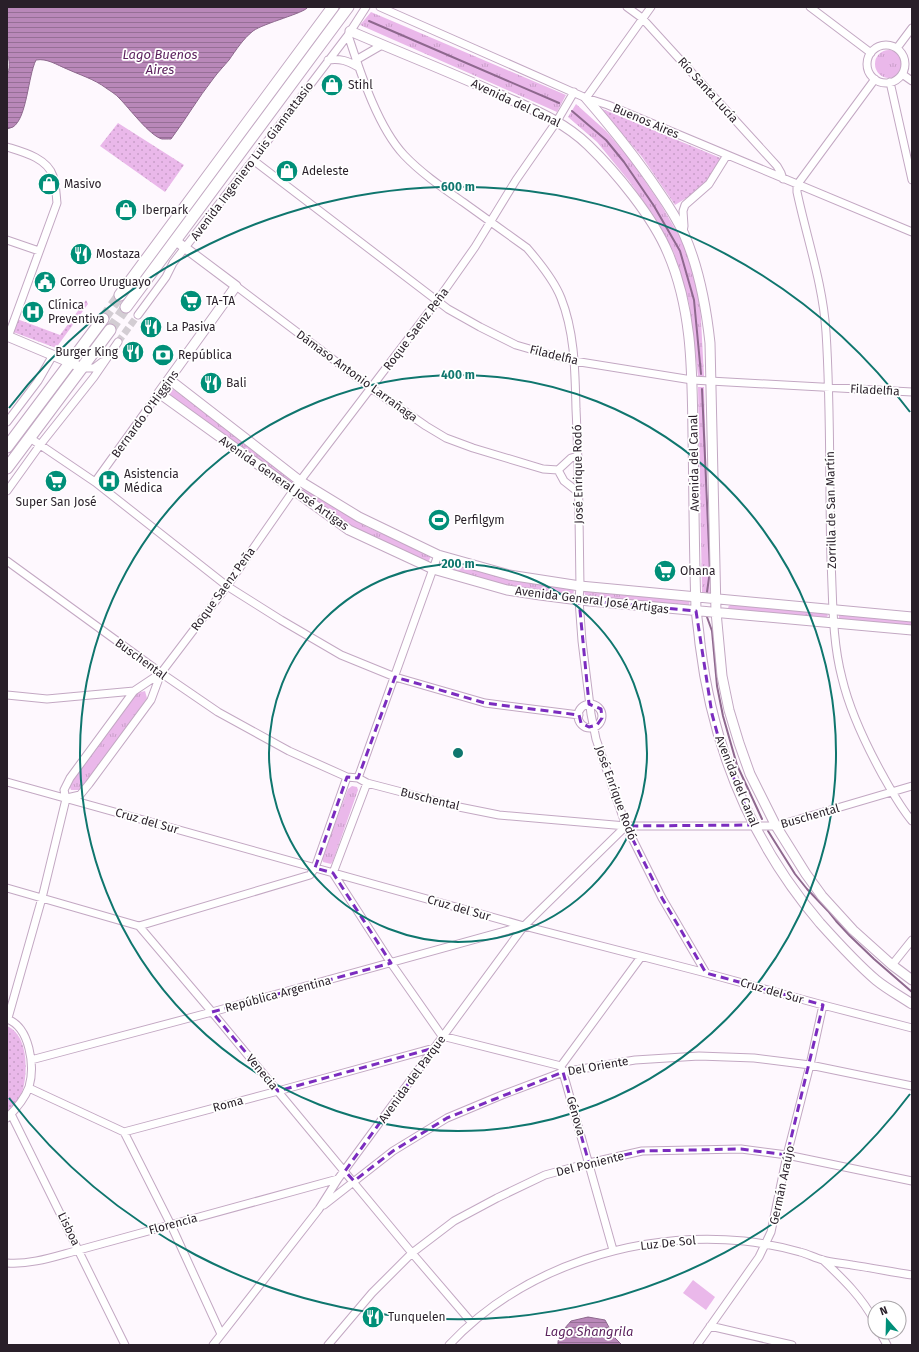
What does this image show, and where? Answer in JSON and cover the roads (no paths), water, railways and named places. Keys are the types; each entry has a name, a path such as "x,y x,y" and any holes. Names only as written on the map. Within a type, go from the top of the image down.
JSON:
{"main road":[{"path":"120,295 333,7"},
{"name":"Avenida Ingeniero Luis Giannattasio","path":"126,308 348,7"},
{"path":"7,447 103,319"},
{"path":"7,468 110,330"}],"street":[{"name":"Avenida Ingeniero Luis Giannattasio","path":"138,315 166,277 173,263 186,248 349,33 366,7"},
{"name":"Buenos Aires","path":"380,7 586,98 608,105 912,232"},
{"name":"Río Santa Lucía","path":"627,7 642,18 777,166 783,178"},
{"path":"586,98 651,7"},
{"path":"810,7 871,53"},
{"path":"897,48 912,28"},
{"name":"Avenida del Canal","path":"349,33 453,74 557,121 588,145 625,186 654,226 668,252 677,278 685,306 689,335 692,380 696,611 704,678 721,747 753,825 785,878 836,942 879,982 912,1004"},
{"name":"José Enrique Rodó","path":"349,33 357,63 372,101 394,143 403,155 438,184 527,248 549,277 561,298 568,321 574,361 578,456 579,600 582,641 593,727 626,826 662,898 706,973"},
{"path":"328,60 346,60 357,63 382,45"},
{"path":"886,45 897,48 904,57 905,63 902,74 895,81 890,82 875,79 871,75 868,64 871,53 875,49 886,45"},
{"path":"902,74 912,82"},
{"path":"797,185 875,79"},
{"path":"890,82 912,180"},
{"name":"Roque Saenz Peña","path":"66,799 80,794 89,784 151,700 161,673 227,586 300,481 437,301 475,247 516,180 557,121 574,92"},
{"name":"Avenida del Canal","path":"586,98 645,171 670,208 683,232 697,270 707,317 710,343 716,612 722,676 729,710 750,774 776,826 806,874 822,896 853,930 892,965 912,980"},
{"path":"7,147 31,155 44,164 53,175 57,204 7,336 54,354 82,368 94,368 111,354"},
{"path":"683,232 683,211 685,205 709,184 728,155"},
{"name":"Filadelfia","path":"253,160 448,309 516,345 574,361 692,380 912,392"},
{"name":"Zorrilla de San Martín","path":"797,185 800,207 816,265 825,312 829,388 830,521 833,609 835,643 841,677 850,708 867,746 893,792 912,821"},
{"path":"7,240 39,252"},
{"name":"Dámaso Antonio Larrañaga","path":"176,241 371,388 446,438 543,469 558,470"},
{"name":"Bernardo O'Higgins","path":"95,482 170,380 236,286"},
{"path":"7,491 40,445 94,377 118,342"},
{"path":"7,422 38,381 54,354"},
{"name":"Avenida General José Artigas","path":"170,380 300,481 359,517 438,555 509,575 580,586 912,617"},
{"name":"Avenida General José Artigas","path":"159,394 349,530 433,569 508,590 579,600 912,630"},
{"path":"30,438 95,482 227,586 281,620 341,654 394,677 485,703 579,715"},
{"path":"578,456 571,458 558,470 564,481 578,492"},
{"path":"358,778 438,555"},
{"name":"Buschental","path":"7,561 161,673 218,712 289,751 347,777 358,778 368,783 459,807 499,815 626,826 776,826 912,786"},
{"name":"Roque Saenz Peña","path":"29,1088 31,1060 27,1043 23,1032 8,1018 42,898 66,799 64,790 70,778 134,691 161,673"},
{"path":"7,695 47,699 134,691"},
{"path":"590,704 598,706 602,714 600,722 593,727 585,726 579,720 582,707 590,704"},
{"path":"7,888 139,926 304,878 310,875 315,868 347,777"},
{"name":"Cruz del Sur","path":"7,782 524,926 912,1028"},
{"path":"368,783 333,873 391,963 442,1036 562,1069 641,957"},
{"name":"Avenida del Parque","path":"214,1345 319,1209 338,1179 524,926 626,826"},
{"name":"Venecia","path":"139,926 472,1323"},
{"name":"República Argentina","path":"31,1060 524,926"},
{"path":"892,965 912,940"},
{"name":"Germán Araújo","path":"697,1345 759,1257 771,1232 810,1065 822,1005"},
{"name":"Roma","path":"124,1132 434,1048"},
{"name":"Del Oriente","path":"319,1209 393,1151 447,1118 562,1069 635,1060 699,1056 754,1058 810,1065 912,1086"},
{"name":"Génova","path":"562,1069 613,1250"},
{"path":"9,1116 29,1088 124,1132 171,1225 221,1334"},
{"name":"Lisboa","path":"9,1116 79,1250 125,1345"},
{"name":"Del Poniente","path":"328,1345 372,1292 412,1252 454,1221 497,1198 545,1176 589,1163 642,1151 741,1149 788,1155 912,1181"},
{"name":"Florencia","path":"7,1263 17,1264 79,1250 338,1179"},
{"name":"Luz De Sol","path":"449,1345 472,1323 503,1300 537,1280 576,1262 613,1250 642,1245 698,1240 726,1240 766,1244 801,1252 823,1260 912,1275"},
{"path":"823,1260 847,1282 867,1306"},
{"path":"710,1326 792,1345"}],"water":[{"name":"Lago Buenos Aires","path":"7,7 308,7 300,12 258,28 249,34 208,86 171,139 162,139 152,133 113,93 92,80 52,62 44,60 36,60 21,115 18,122 13,127 7,129 7,75 9,71 9,59 7,55"},
{"name":"Lago Shangrila","path":"588,1317 605,1320 615,1338 622,1345 558,1345 560,1335 571,1321"}],"waterway":[{"path":"369,21 559,103"},
{"path":"572,111 606,140 624,162 654,206 680,251 694,300 701,374"},
{"path":"702,389 710,571 707,592"},
{"path":"707,617 712,631 717,686 723,716 737,765 762,819"},
{"path":"768,831 795,874 807,889 850,936 912,992"}],"tunnel":[{"path":"103,319 120,295"},
{"path":"110,330 126,307"},
{"path":"118,342 138,315"}],"place":[{"name":"Stihl","path":"332,85"},
{"name":"Adeleste","path":"287,171"},
{"name":"Masivo","path":"49,184"},
{"name":"Iberpark","path":"126,210"},
{"name":"Mostaza","path":"81,254"},
{"name":"Correo Uruguayo","path":"45,282"},
{"name":"TA-TA","path":"191,301"},
{"name":"Clínica Preventiva","path":"33,312"},
{"name":"La Pasiva","path":"151,327"},
{"name":"Burger King","path":"133,352"},
{"name":"República","path":"163,355"},
{"name":"Bali","path":"211,383"},
{"name":"Super San José","path":"56,481"},
{"name":"Asistencia Médica","path":"109,481"},
{"name":"Perfilgym","path":"439,520"},
{"name":"Ohana","path":"665,571"},
{"name":"Tunquelen","path":"373,1317"}]}
